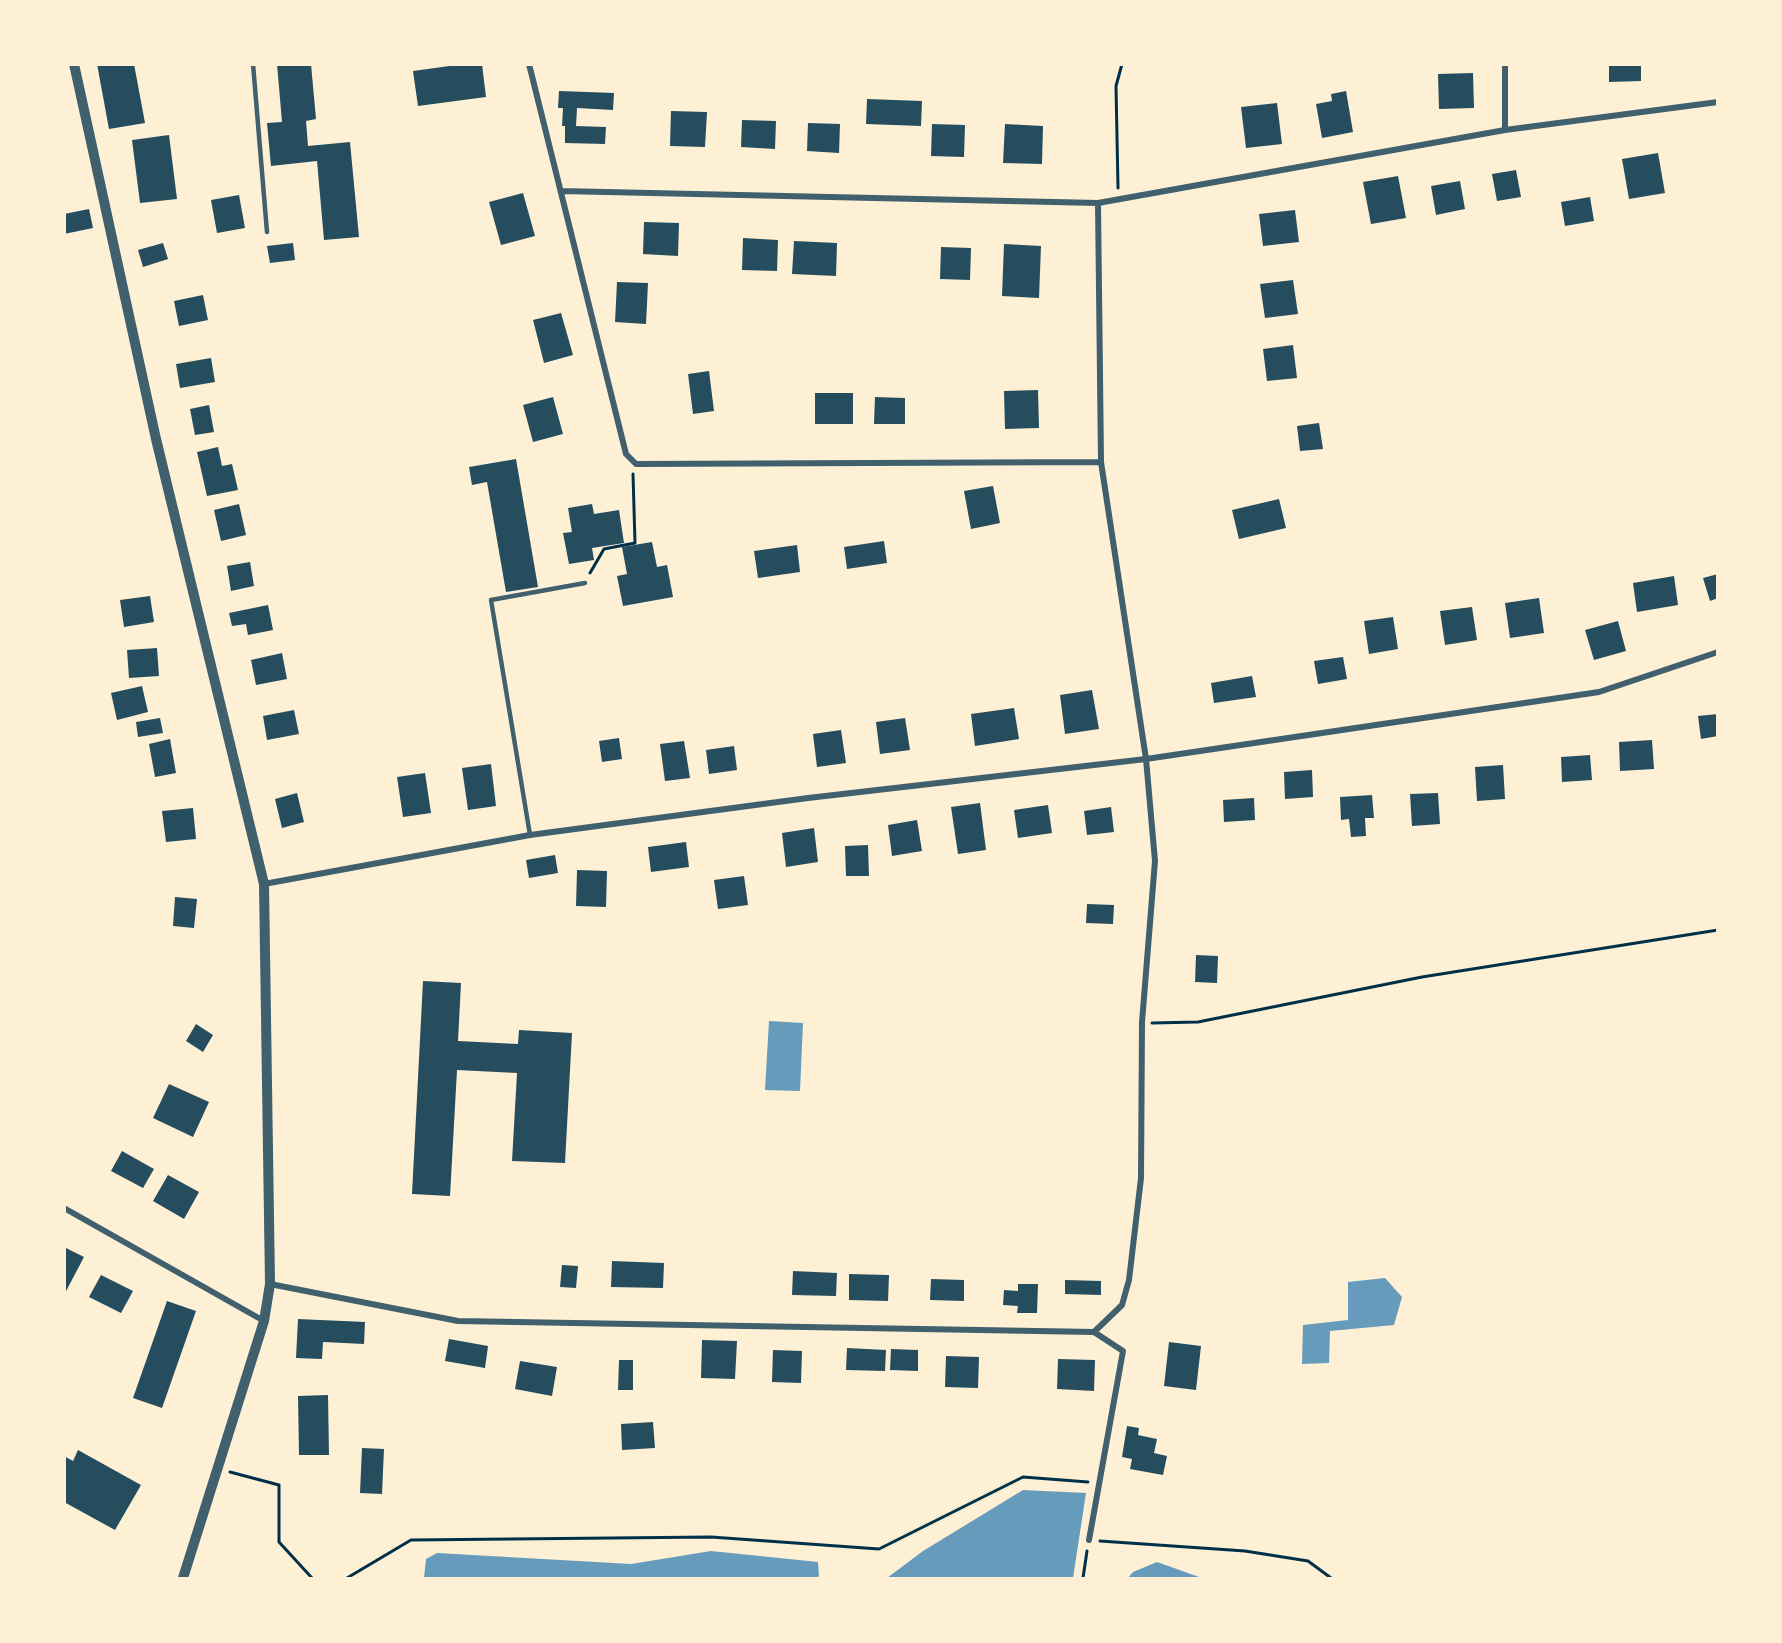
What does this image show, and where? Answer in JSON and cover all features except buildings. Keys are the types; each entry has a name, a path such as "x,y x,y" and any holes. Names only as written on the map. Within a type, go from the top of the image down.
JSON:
{"street":[{"path":"74,64 156,439 264,884 270,1284 264,1321 183,1578"},
{"path":"529,64 626,454 636,464 1101,462"},
{"path":"1505,64 1505,130"},
{"path":"561,190 1098,204 1187,185 1505,130 1718,102"},
{"path":"1094,1332 1122,1305 1129,1280 1141,1179 1142,1022 1155,861 1146,759 1101,462 1098,204"},
{"path":"264,884 530,835 808,798 1146,759 1599,692 1718,652"},
{"path":"64,1208 264,1321"},
{"path":"270,1284 458,1321 1094,1332 1123,1352 1097,1482 1089,1540"}],"lane":[{"path":"253,64 267,232"},
{"path":"530,835 491,600 585,583"}],"path":[{"path":"1118,200 1116,86 1122,64"},
{"path":"585,583 604,549 635,543 632,476 636,464"},
{"path":"1142,1022 1177,1024 1198,1022 1422,977 1718,930"},
{"path":"219,1469 279,1485 279,1542 312,1578"},
{"path":"347,1578 411,1540 711,1537 879,1549 1023,1477 1097,1482"},
{"path":"1083,1578 1089,1540 1245,1551 1308,1561 1331,1578"}],"water":[{"path":"769,1021 803,1023 800,1091 765,1090"},
{"path":"1385,1278 1402,1297 1394,1325 1330,1331 1329,1363 1302,1364 1303,1325 1348,1320 1348,1282"},
{"path":"1023,1490 1086,1493 1073,1578 887,1578 923,1551"},
{"path":"711,1551 818,1562 819,1576 817,1578 424,1578 426,1559 437,1553 631,1564"},
{"path":"1157,1562 1202,1578 1128,1578 1133,1572"}]}
